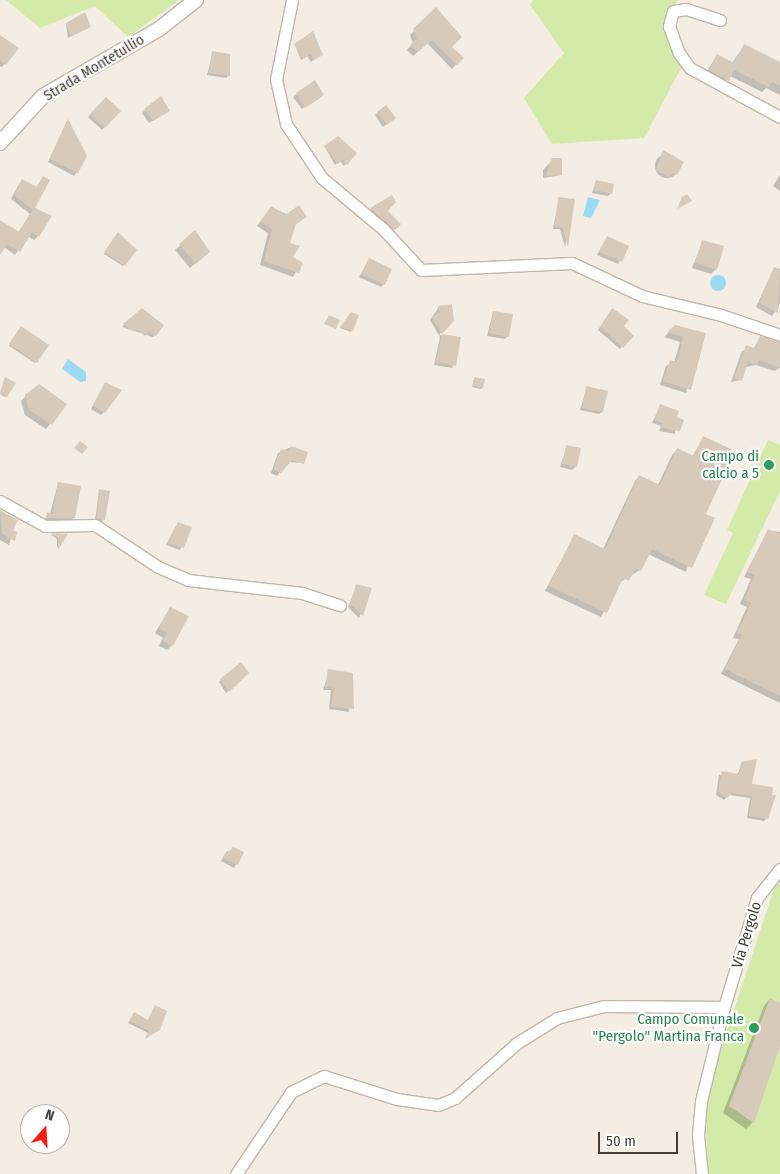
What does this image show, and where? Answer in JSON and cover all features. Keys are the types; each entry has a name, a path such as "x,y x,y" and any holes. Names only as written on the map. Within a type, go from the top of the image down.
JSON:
{"street":[{"name":"Strada Montetullio","path":"0,143 43,96 159,29 196,0"},
{"path":"292,0 276,79 283,117 322,178 383,229 420,270 572,263 642,296 720,314 780,335"},
{"path":"720,20 686,9 673,11 669,26 678,53 690,68 780,116"},
{"path":"0,501 45,526 95,525 158,567 188,580 302,594 340,605"},
{"name":"Via Pergolo","path":"702,1174 698,1135 702,1101 724,1007 757,898 780,869"},
{"path":"236,1174 291,1092 324,1076 397,1099 438,1105 455,1098 517,1043 557,1018 604,1006 724,1007"}],"green space":[{"path":"6,0 179,0 128,37 95,6 40,28"},
{"path":"533,0 678,0 663,23 681,68 644,138 552,144 524,98 564,53 530,5"},
{"path":"768,440 780,445 780,491 726,604 704,595 733,533 727,530"},
{"name":"Campo Comunale \"Pergolo\" Martina Franca","path":"776,883 780,884 780,1174 707,1174 706,1115 714,1070"}],"water":[{"path":"588,197 600,200 591,218 583,216"},
{"path":"718,275 724,277 726,283 724,289 718,291 712,289 710,283 712,277"},
{"path":"68,359 86,372 86,381 80,382 62,369"}],"building":[{"path":"436,7 462,37 452,47 464,58 457,65 432,40 418,52 410,45 417,38 413,29"},
{"path":"85,12 91,27 71,36 66,23"},
{"path":"313,31 323,55 314,60 310,54 304,59 294,44"},
{"path":"0,35 19,48 6,65 0,61"},
{"path":"744,44 780,62 780,86 772,82 769,87 734,70 729,81 709,70 717,54 734,63"},
{"path":"212,51 230,54 230,76 209,73"},
{"path":"315,80 324,95 305,108 296,93"},
{"path":"161,96 170,111 153,121 144,109"},
{"path":"106,97 121,111 105,128 90,114"},
{"path":"386,105 396,118 387,125 377,112"},
{"path":"68,119 87,156 78,173 50,159"},
{"path":"338,136 357,153 347,165 343,160 338,164 324,146"},
{"path":"663,150 684,162 677,175 672,173 669,177 656,170"},
{"path":"552,158 562,158 562,175 546,176"},
{"path":"43,176 50,180 35,208 52,216 39,237 32,232 20,252 7,244 0,255 0,220 19,232 33,210 14,195 22,179 37,187"},
{"path":"596,180 614,184 612,194 594,190"},
{"path":"687,194 692,201 677,209 682,197"},
{"path":"392,195 396,202 388,211 401,224 395,230 370,208"},
{"path":"558,197 575,199 568,247 562,227 555,227"},
{"path":"299,205 307,217 296,224 290,243 300,246 293,257 303,263 299,273 264,261 272,229 261,222 271,206 285,215"},
{"path":"195,230 210,252 196,264 179,244"},
{"path":"118,232 137,250 125,266 104,252"},
{"path":"607,236 629,246 622,262 599,252"},
{"path":"702,240 724,246 717,270 695,263"},
{"path":"369,258 392,269 385,285 361,274"},
{"path":"774,267 780,269 778,313 759,303"},
{"path":"452,304 454,321 442,334 432,317 440,312 438,306"},
{"path":"142,308 164,325 156,336 149,331 145,336 136,329 134,332 123,324"},
{"path":"612,308 629,320 624,326 634,336 623,348 600,327"},
{"path":"493,311 513,314 509,337 489,333"},
{"path":"351,312 359,315 353,331 340,327"},
{"path":"329,315 340,320 336,329 324,324"},
{"path":"675,325 706,333 691,390 663,381 670,360 677,362 683,337 667,332"},
{"path":"21,326 49,345 37,363 9,344"},
{"path":"442,334 461,337 456,366 436,362"},
{"path":"760,336 780,342 780,368 759,360 757,365 748,362 742,381 734,378 746,345 754,348"},
{"path":"5,377 16,383 7,397 0,393"},
{"path":"474,377 485,379 483,388 473,386"},
{"path":"105,382 122,390 105,413 93,406"},
{"path":"39,384 67,404 52,425 29,410 25,395"},
{"path":"586,386 608,391 603,412 582,408"},
{"path":"660,404 679,411 677,417 684,420 680,431 661,428 663,423 654,420"},
{"path":"703,436 735,451 706,514 715,518 692,568 652,549 641,571 635,568 629,581 623,578 607,613 549,586 574,534 605,549 639,475 660,485 677,448 694,456"},
{"path":"80,441 88,447 82,454 74,448"},
{"path":"566,445 581,448 577,467 562,464"},
{"path":"291,446 308,452 304,464 292,460 281,473 273,470 281,449 289,451"},
{"path":"58,482 81,486 75,518 46,518 47,512 53,514"},
{"path":"99,489 110,491 105,520 97,518"},
{"path":"0,510 18,520 13,530 17,532 15,541 2,534"},
{"path":"178,522 192,527 184,548 168,543"},
{"path":"768,529 780,534 780,696 725,669 742,635 737,633 751,603 744,600 755,575 747,572"},
{"path":"51,533 68,534 58,550 58,538"},
{"path":"356,584 372,588 363,616 350,604"},
{"path":"170,607 189,616 173,646 163,641 167,633 159,628"},
{"path":"241,662 249,673 229,692 220,679"},
{"path":"328,669 353,673 354,709 331,707 334,688 325,687"},
{"path":"757,759 752,784 773,787 772,795 776,795 768,819 749,816 752,796 732,793 727,798 718,792 722,771 739,774 741,762"},
{"path":"233,847 244,852 238,865 223,858"},
{"path":"770,998 780,1003 780,1046 754,1123 729,1106"},
{"path":"155,1005 167,1011 160,1030 145,1038 149,1031 129,1021 134,1012 148,1020"}],"place":[{"name":"Campo di calcio a 5","path":"769,465"},
{"name":"Campo Comunale \"Pergolo\" Martina Franca","path":"754,1028"}]}
